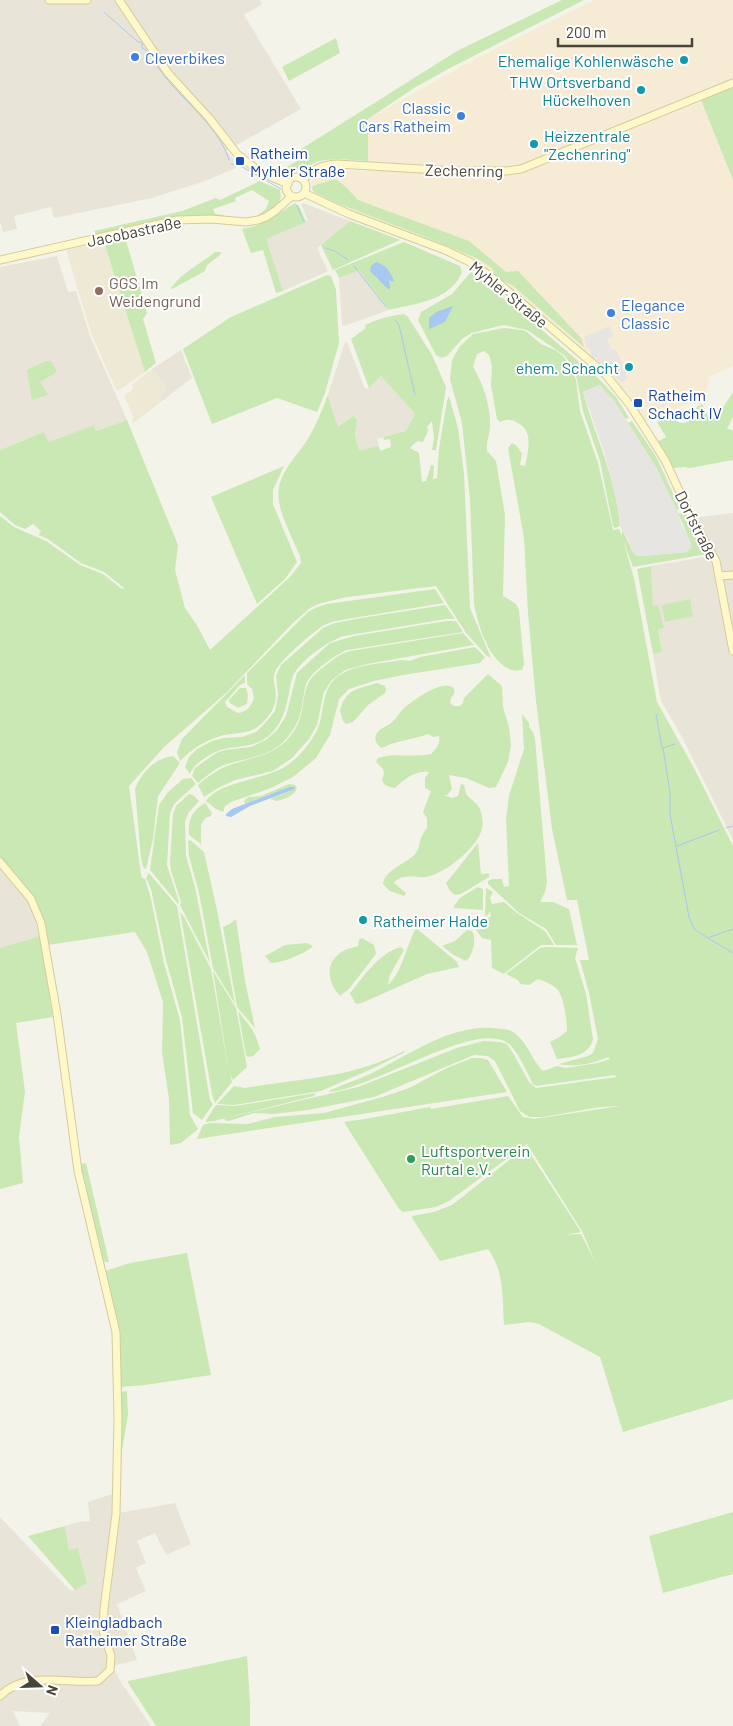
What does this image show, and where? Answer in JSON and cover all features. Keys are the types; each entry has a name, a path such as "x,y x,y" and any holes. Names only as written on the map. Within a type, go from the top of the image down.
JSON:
{"main road":[{"path":"50,0 87,0"},
{"path":"119,0 141,30 164,67 210,119 237,154 260,172 288,184"},
{"name":"Zechenring","path":"303,180 317,168 324,165 337,164 464,171 506,172 521,169 733,83"},
{"path":"295,178 303,180 306,185 304,193 298,197 292,196 288,192 288,184 295,178"},
{"name":"Myhler Straße","path":"304,193 349,214 459,256 482,270 605,374 630,405 665,460"},
{"name":"Jacobastraße","path":"0,260 178,220 211,219 246,222 258,220 276,211 292,196"},
{"name":"Dorfstraße","path":"665,460 688,510 713,554 720,576 733,651"},
{"path":"720,576 733,575"},
{"path":"0,862 31,899 41,923 57,1014 78,1171 116,1332 118,1410 116,1514 103,1631 111,1656 108,1673 98,1681 32,1681 22,1683 11,1687 0,1696"}],"shaded area":[{"path":"0,0 260,0 262,4 244,15 301,109 226,151 240,166 208,180 152,198 54,218 51,207 14,216 17,229 3,232 0,222"},
{"path":"594,0 733,0 733,87 701,100 733,179 733,366 710,376 706,392 697,400 644,422 622,392 481,263 450,248 339,206 314,192 311,182 323,171 328,170 368,171 368,119 473,60"},
{"path":"303,203 350,221 317,248 328,271 283,291 265,239 308,221 301,204"},
{"name":"GGS Im Weidengrund","path":"104,242 145,372 119,390 116,389 91,333 66,250"},
{"path":"57,256 68,292 76,291 90,336 127,420 96,431 94,425 49,442 44,432 0,450 0,267"},
{"path":"359,269 389,310 344,326 342,325 339,278"},
{"path":"609,326 614,336 607,339 612,350 616,349 628,379 622,382 604,369 596,358 592,359 590,348 587,348 584,337"},
{"path":"345,342 347,342 365,389 369,388 381,376 415,414 406,431 377,439 379,446 359,452 355,435 357,420 352,416 340,426 336,422 328,395"},
{"path":"181,350 192,378 158,404 166,386 152,369"},
{"path":"152,369 166,386 158,404 133,423 132,419 134,418 124,396 133,389 132,385"},
{"path":"599,385 614,400 657,469 691,543 691,548 687,552 636,556 633,552 620,526 605,454 583,392"},
{"path":"733,513 733,840 683,739 661,701 653,654 662,652 658,630 663,628 653,606 651,566 716,555 698,517"},
{"path":"0,867 30,904 40,936 0,948"},
{"path":"112,1494 113,1514 175,1503 191,1544 166,1555 155,1533 137,1541 146,1563 136,1568 146,1591 117,1604 137,1660 116,1665 114,1669 124,1688 151,1726 40,1726 50,1713 13,1711 20,1726 0,1726 0,1517 71,1591 87,1583 78,1548 69,1551 65,1526 90,1521 88,1502"}],"green space":[{"path":"562,0 584,0 448,69 414,88 368,119 368,161 324,160 291,173 279,172 302,158 298,151 457,51"},
{"path":"336,38 340,53 289,81 282,67"},
{"path":"733,87 733,180 701,100"},
{"path":"335,179 345,186 358,200 469,241 506,272 518,271 581,338 584,347 512,285 497,278 492,268 476,258 334,202 314,192 312,189 313,186"},
{"path":"260,181 280,190 281,197 279,201 281,202 261,216 258,215 266,209 269,201 252,190 235,198 236,201 213,209 215,214 223,215 222,218 198,215 183,216 96,235 94,231 182,211 216,198 220,200"},
{"path":"295,203 299,206 306,222 266,239 283,291 276,293 263,250 251,253 242,229 265,222"},
{"path":"350,221 400,240 333,270 321,245"},
{"path":"125,237 147,313 143,319 156,363 145,372 104,242"},
{"path":"404,242 460,266 462,272 449,290 431,300 389,310 359,270 339,278 335,270"},
{"path":"215,252 222,252 207,265 205,271 171,288 186,273"},
{"path":"471,272 599,379 616,397 629,418 625,419 600,385 583,392 615,492 620,526 615,528 613,526 600,461 583,411 577,379 572,366 564,355 527,330 503,325 472,333 463,338 447,356 442,358 436,355 418,320 421,312 452,294"},
{"path":"327,275 331,276 336,290 339,343 325,393 317,412 277,398 212,424 183,349 231,317"},
{"path":"404,314 408,317 432,355 446,387 436,450 432,450 434,438 432,421 427,427 428,431 423,442 417,441 410,448 419,453 422,482 426,481 431,465 434,466 433,479 437,478 439,449 449,396 458,428 464,473 470,608 491,658 466,633 436,586 347,597 321,603 310,608 293,623 226,693 164,747 129,786 141,874 142,878 145,879 151,899 164,963 180,1020 190,1115 198,1129 181,1143 170,1145 169,1099 162,1052 163,1002 147,952 135,932 48,945 44,919 33,896 0,857 0,516 14,527 46,541 80,565 103,574 122,589 124,588 104,572 81,563 48,539 39,535 41,531 33,524 25,529 15,525 0,512 0,450 44,432 49,442 94,425 96,431 127,420 178,545 175,570 185,608 210,650 290,577 301,563 300,556 282,514 278,493 283,475 309,437 328,395 339,426 353,416 357,420 355,435 359,451 379,446 380,451 391,447 390,439 384,440 383,437 406,431 415,414 381,376 369,388 351,339 366,328 365,325 384,318"},
{"path":"504,328 527,332 541,344 557,351 571,368 576,380 580,411 598,463 613,530 619,529 622,536 622,529 633,552 642,556 687,552 687,534 678,513 685,514 707,554 633,567 623,540 634,578 657,702 694,768 733,846 733,1399 623,1432 600,1357 539,1324 529,1322 504,1325 500,1276 488,1249 440,1261 412,1218 412,1216 434,1212 452,1205 526,1147 581,1232 565,1235 581,1234 596,1264 582,1231 527,1144 449,1201 436,1207 403,1212 399,1209 344,1122 508,1096 523,1117 534,1119 620,1106 601,1107 542,1117 529,1117 520,1111 495,1061 488,1056 474,1055 374,1097 308,1110 273,1114 254,1113 229,1121 224,1120 358,1087 457,1048 484,1041 507,1044 529,1082 536,1088 616,1077 615,1075 536,1086 510,1045 506,1042 490,1038 470,1041 446,1048 370,1080 329,1092 370,1074 445,1036 477,1028 494,1028 513,1032 526,1046 543,1071 557,1066 566,1068 610,1059 608,1057 577,1065 559,1064 593,1053 598,1039 580,960 589,960 577,900 567,900 552,829 536,701 528,613 524,538 508,448 512,443 517,446 522,454 520,465 525,466 529,443 526,431 518,423 509,420 500,422 497,419 491,385 492,366 489,355 484,351 477,354 473,367 488,404 490,428 487,451 496,461 505,515 503,596 516,604 519,610 524,665 522,670 512,670 495,658 483,636 474,604 470,499 462,423 450,379 452,360 460,346 473,334"},
{"path":"46,361 51,361 57,372 40,382 48,395 32,400 27,370"},
{"path":"733,392 733,417 727,429 733,430 733,460 690,468 674,468 657,442 666,437 657,422 674,415 679,422 688,422 697,407 702,404 709,418 716,418"},
{"path":"632,421 657,458 680,509 675,510 657,469 628,423"},
{"path":"284,466 273,490 273,504 297,562 285,579 257,604 211,497"},
{"path":"651,566 653,606 658,605 664,628 658,630 662,652 653,654 637,569"},
{"path":"435,589 444,603 335,621 321,627 296,648 278,667 274,676 275,703 271,712 261,724 251,731 224,735 207,741 180,761 177,752 182,739 245,675 245,683 240,685 225,702 227,707 238,713 244,711 252,704 254,698 252,689 247,684 247,673 308,612 327,604"},
{"path":"690,599 693,616 665,622 662,605"},
{"path":"445,605 455,619 344,636 323,647 308,658 297,670 292,679 283,716 273,732 263,740 255,743 213,753 196,764 190,774 185,767 189,757 197,749 212,741 242,737 256,732 265,723 275,711 278,696 276,676 281,665 323,628 335,623 361,618"},
{"path":"456,621 463,632 347,650 336,656 318,669 309,679 305,688 299,719 281,744 269,752 223,765 198,783 192,776 195,768 216,753 251,747 266,740 277,730 286,716 297,673 330,643 354,636"},
{"path":"463,633 474,645 367,664 345,670 332,680 324,692 317,725 309,739 292,758 273,771 235,780 204,797 198,785 212,774 227,766 272,751 287,740 300,719 306,690 310,681 337,657 350,651"},
{"path":"475,647 485,657 480,663 403,675 349,689 339,699 330,735 316,758 293,777 271,788 231,802 225,806 223,812 206,801 212,794 221,789 277,771 296,759 308,745 318,728 325,697 331,683 345,672 365,665 402,660 410,661 420,657"},
{"path":"488,674 502,686 503,707 509,727 511,745 508,762 496,787 489,788 466,778 449,775 452,789 447,795 444,795 452,798 458,796 461,784 464,785 467,795 480,809 483,822 481,832 466,853 442,871 426,877 405,877 397,880 394,883 406,893 404,896 390,891 383,884 384,879 415,854 422,835 427,828 427,818 423,812 431,791 425,788 425,778 429,772 419,772 406,778 393,788 384,784 382,780 383,769 376,762 378,758 384,756 431,754 438,746 439,736 433,737 428,734 393,743 382,748 376,743 376,735 408,705 425,693 438,687 449,686 453,688 454,694 450,703 454,706 460,706 464,698"},
{"path":"377,683 385,686 385,693 368,705 353,722 346,724 340,711 345,698 353,691"},
{"path":"240,688 246,688 248,695 247,704 238,708 230,703 229,700"},
{"path":"522,714 529,723 535,739 547,882 540,902 553,902 569,909 577,945 556,945 546,929 519,913 488,884 488,881 492,879 502,879 504,887 509,886 506,820 509,796 524,749"},
{"path":"173,756 180,763 158,796 153,839 146,869 143,867 141,858 135,789 141,777 150,767 166,757"},
{"path":"191,778 196,784 174,804 170,813 167,865 179,902 178,904 150,870 159,805 168,792 183,779"},
{"path":"289,784 295,785 297,788 292,795 286,798 277,801 270,799 295,789 289,787 245,804 244,801 248,797 261,796"},
{"path":"189,794 199,801 189,812 185,821 186,856 195,887 210,963 180,905 181,902 170,863 173,814 176,806"},
{"path":"205,803 212,813 211,816 205,818 201,825 201,844 189,835 189,824 194,812"},
{"path":"190,840 204,852 235,1004 213,968 199,893 189,856 188,841"},
{"path":"478,843 481,874 489,873 489,877 461,894 455,895 450,891 446,883"},
{"path":"149,873 177,906 210,1100 213,1104 202,1120 193,1113 182,1017 166,960 151,889 146,878"},
{"path":"478,887 483,889 483,910 454,908 460,898"},
{"path":"486,888 493,892 490,898 492,904 504,902 545,931 554,945 541,945 504,974 492,968 491,940 482,938 476,930 483,929 486,920 491,916 490,911 485,916"},
{"path":"180,912 211,969 229,1073 213,971 236,1008 247,1067 233,1080 230,1074 232,1082 215,1103 212,1094"},
{"path":"236,919 245,981 255,1028 237,1007 223,927"},
{"path":"416,928 457,962 459,967 427,974 364,1002 355,1003 350,993 360,980 386,954 401,947 404,950 390,975 388,985 393,979 401,966"},
{"path":"467,930 472,931 474,947 466,961 442,946 455,941"},
{"path":"40,936 53,1017 16,1023 25,1092 19,1136 23,1183 0,1189 0,948"},
{"path":"362,938 374,945 376,954 349,989 340,996 332,984 330,967 337,956 345,950 358,946 359,940"},
{"path":"307,943 313,946 305,952 286,960 271,963 265,956 285,945"},
{"path":"540,948 578,948 575,958 586,994 593,1039 588,1049 579,1055 557,1059 550,1042 567,1031 566,1015 559,991 538,979 529,985 520,984 518,980 506,974"},
{"path":"238,1011 252,1029 260,1049 253,1056 248,1057 246,1055"},
{"path":"404,1051 376,1067 321,1091 234,1105 217,1104 234,1086 245,1088 326,1076 364,1067"},
{"path":"472,1058 488,1060 507,1092 197,1139 203,1125 209,1123 248,1124 275,1117 324,1113 386,1096 409,1088 447,1068"},
{"path":"316,1093 314,1096 205,1122 216,1105 235,1106"},
{"path":"86,1163 109,1262 103,1262 80,1167 81,1164"},
{"path":"187,1253 211,1375 120,1387 119,1338 105,1271 130,1263"},
{"path":"127,1391 128,1415 122,1450 119,1503 121,1392"},
{"path":"733,1512 733,1574 663,1593 649,1536"},
{"path":"65,1526 69,1550 78,1548 87,1583 75,1590 28,1536"},
{"path":"247,1656 250,1726 156,1726 128,1683 128,1681"}],"water":[{"path":"376,262 386,267 392,276 394,282 389,280 389,290 370,271 371,266"},
{"path":"453,306 445,322 429,329 429,318 436,312"},
{"path":"289,787 294,787 295,789 250,806 231,817 226,816 232,809"}],"waterway":[{"path":"104,12 138,42 142,42 142,48 146,50 167,80 212,129 225,149 229,160"},
{"path":"231,164 239,165 281,189"},
{"path":"297,206 304,222"},
{"path":"326,248 335,251 348,260"},
{"path":"354,266 386,307"},
{"path":"395,320 399,325 415,395"},
{"path":"656,714 662,748"},
{"path":"675,744 663,748 670,793 670,814 689,917 695,930 733,953"},
{"path":"726,828 733,826"},
{"path":"677,846 719,830"},
{"path":"710,937 733,929"}],"place":[{"name":"Cleverbikes","path":"135,57"},
{"name":"Ehemalige Kohlenwäsche","path":"684,60"},
{"name":"THW Ortsverband Hückelhoven","path":"641,90"},
{"name":"Classic Cars Ratheim","path":"461,116"},
{"name":"Heizzentrale \"Zechenring\"","path":"534,144"},
{"name":"Ratheim Myhler Straße","path":"240,161"},
{"name":"GGS Im Weidengrund","path":"99,291"},
{"name":"Elegance Classic","path":"611,313"},
{"name":"ehem. Schacht","path":"629,367"},
{"name":"Ratheim Schacht IV","path":"638,403"},
{"name":"Ratheimer Halde","path":"363,920"},
{"name":"Luftsportverein Rurtal e.V.","path":"411,1159"},
{"name":"Kleingladbach Ratheimer Straße","path":"55,1630"}]}
